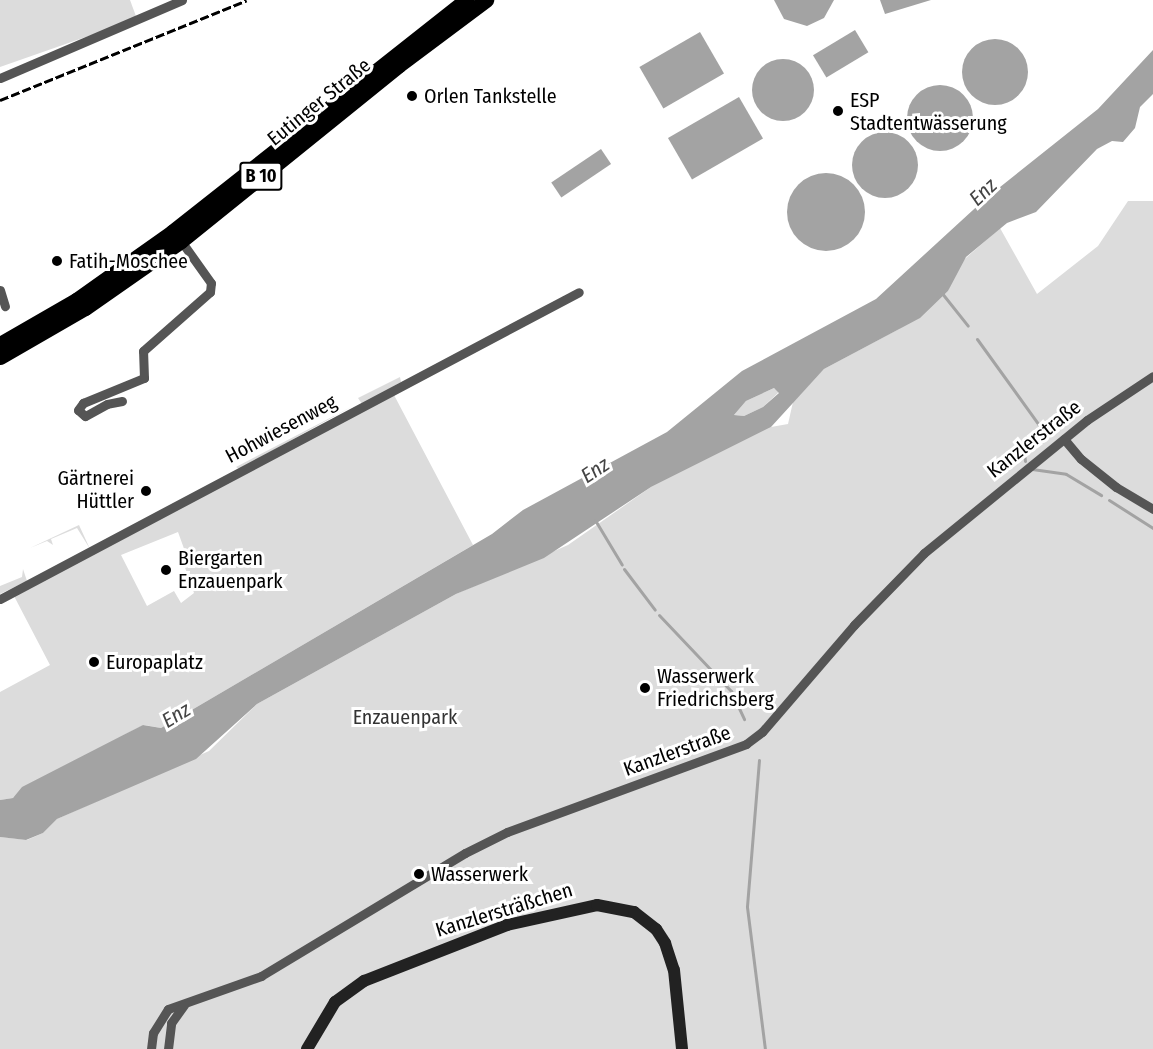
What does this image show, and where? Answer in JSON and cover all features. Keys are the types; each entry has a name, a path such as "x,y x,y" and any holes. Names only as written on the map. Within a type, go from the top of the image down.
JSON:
{"main road":[{"name":"Eutinger Straße","path":"0,344 76,300 172,232 466,0"},
{"name":"Eutinger Straße","path":"0,357 85,308 180,241 399,65 486,0"},
{"name":"Kanzlersträßchen","path":"307,1049 335,1002 364,981 507,925 597,905 634,912 656,929 665,943 674,970 682,1049"}],"street":[{"path":"0,78 182,0"},
{"path":"122,401 107,404 85,416 78,410 83,402 144,378 143,351 210,292 211,282 180,241"},
{"path":"0,290 5,306"},
{"name":"Hohwiesenweg","path":"0,599 579,292"},
{"name":"Kanzlerstraße","path":"151,1049 153,1033 168,1009 261,976 396,892 507,832 747,744 789,704 854,625 924,553 971,511 1109,404 1153,376"},
{"path":"1065,439 1081,459 1116,487 1153,509"},
{"name":"Kanzlerstraße","path":"168,1049 175,1015 192,1002"}],"green space":[{"path":"0,0 130,0 137,19 0,67"},
{"name":"Enzauenpark","path":"1128,201 1153,201 1153,1049 0,1049 0,837 27,840 43,833 57,819 209,751 257,704 456,594 568,545 651,487 771,427 788,424 793,402 824,369 899,329 939,299 948,291 959,264 1000,228 1037,294 1098,246"},
{"path":"400,377 401,382 362,404 358,398"},
{"path":"774,388 779,392 763,407 744,416 734,415 746,401"},
{"path":"394,395 473,545 161,728 144,725 135,729 13,798 0,800 0,692 50,665 14,596","holes":["178,532 187,557 182,559 194,593 181,603 174,591 147,606 121,555"]},
{"path":"353,406 239,469 236,467"},
{"path":"79,525 90,549 77,528 51,539 53,545 47,541 30,548"},
{"path":"23,569 27,581 0,594 0,586 22,577"}],"shaded area":[{"path":"774,0 834,0 824,18 807,26 784,19"},
{"path":"880,0 931,0 885,14"},
{"path":"855,30 868,52 826,78 813,55"},
{"path":"700,32 724,74 663,109 639,67"},
{"path":"995,39 1008,42 1018,49 1025,59 1028,72 1025,85 1018,95 1008,102 995,105 982,102 972,95 965,85 962,72 965,59 972,49 982,42"},
{"path":"1153,50 1153,94 1140,107 1135,128 1123,142 1112,141 1097,149 1036,212 1007,223 966,257 948,291 920,318 824,369 771,427 651,487 544,558 456,594 257,704 196,759 57,819 43,833 26,840 0,837 0,800 13,798 22,787 143,725 161,728 492,534 523,510 667,432 742,371 876,299 985,199 1098,109","holes":["774,388 779,393 763,407 744,416 734,415 746,401"]},
{"path":"783,59 805,68 814,90 805,112 783,121 761,112 752,90 761,68"},
{"path":"940,85 953,88 963,95 970,105 973,118 970,131 963,141 953,148 940,151 927,148 917,141 910,131 907,118 910,105 917,95 927,88"},
{"path":"739,97 763,139 692,180 668,138"},
{"path":"885,132 898,135 908,142 915,152 918,165 915,178 908,188 898,195 885,198 872,195 862,188 855,178 852,165 855,152 862,142 872,135"},
{"path":"601,149 611,164 561,197 551,183"},
{"path":"826,173 841,176 854,184 862,197 865,212 862,227 854,240 841,248 826,251 811,248 798,240 790,227 787,212 790,197 798,184 811,176"}],"waterway":[{"path":"941,292 968,326"},
{"path":"977,339 1042,429 1043,438 1024,453 1025,461"},
{"path":"1032,469 1066,474 1101,495"},
{"path":"1109,500 1153,528"},
{"path":"595,520 622,565"},
{"path":"624,569 655,610"},
{"path":"659,615 731,691 744,719"},
{"path":"759,760 747,907 765,1049"}],"railway":[{"path":"0,100 247,0"}],"place":[{"name":"Orlen Tankstelle","path":"412,96"},
{"name":"ESP Stadtentwässerung","path":"838,111"},
{"name":"Fatih-Moschee","path":"57,261"},
{"name":"Gärtnerei Hüttler","path":"146,491"},
{"name":"Biergarten Enzauenpark","path":"166,570"},
{"name":"Europaplatz","path":"94,662"},
{"name":"Wasserwerk Friedrichsberg","path":"645,688"},
{"name":"Wasserwerk","path":"419,874"}],"water label":[{"name":"Enz","path":"983,192"},
{"name":"Enz","path":"595,470"},
{"name":"Enz","path":"176,715"}]}
